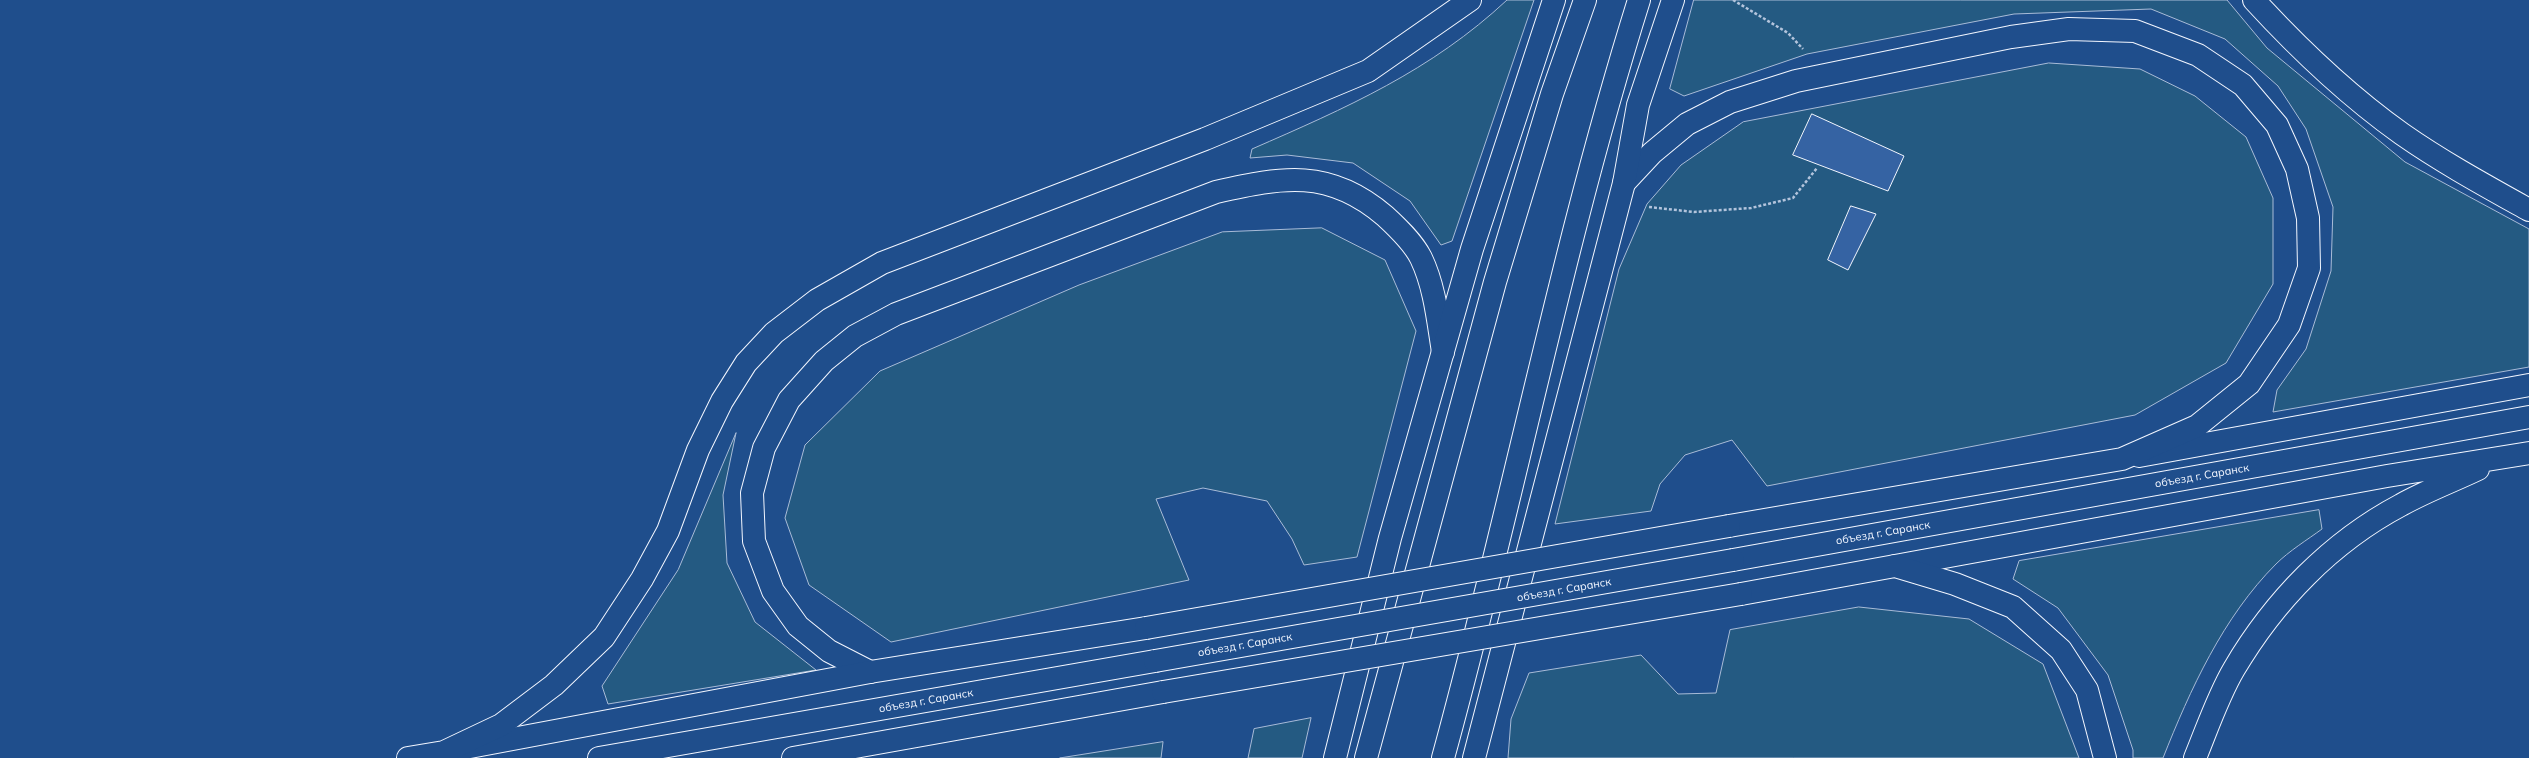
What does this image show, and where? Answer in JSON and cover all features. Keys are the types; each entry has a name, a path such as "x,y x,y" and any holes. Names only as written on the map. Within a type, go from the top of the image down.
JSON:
{"main road":[{"path":"444,752 501,724 554,686 604,637 642,579 668,531 698,450 722,401 746,364 774,333 817,300 882,263 1206,139 1368,71 1470,0"},
{"path":"1335,758 1390,538 1442,352 1472,250 1554,0"},
{"path":"1366,758 1495,282 1552,94 1586,0"},
{"path":"1443,758 1578,222 1621,57 1639,0"},
{"path":"1474,758 1621,193 1638,105 1673,0"},
{"path":"2254,0 2287,36 2338,84 2402,133 2458,170 2529,210"},
{"path":"1621,193 1652,153 1687,124 1730,102 1796,81 2011,37 2069,29 2135,31 2198,54 2243,85 2277,125 2297,169 2308,218 2309,268 2289,325 2249,384 2197,426 2122,459"},
{"path":"870,672 829,651 798,626 773,592 754,541 752,493 764,448 789,400 824,361 856,336 896,314 1216,192 1259,183 1301,179 1336,185 1366,200 1396,226 1420,257 1435,302 1442,352"},
{"path":"408,758 870,672 1146,628 2122,459 2529,385"},
{"name":"объезд г. Саранск","path":"599,758 1733,560 2529,417"},
{"path":"793,758 1163,692 1741,594 2529,453"},
{"path":"2195,758 2233,670 2263,625 2293,588 2338,546 2400,505 2505,457"},
{"path":"1895,566 1955,584 2012,607 2061,650 2087,690 2105,758"}],"path":[{"path":"1733,0 1788,33 1824,76"},
{"path":"1621,193 1694,212 1751,208 1793,198 1817,168"}],"shaded area":[{"path":"1507,0 1534,0 1452,241 1441,245 1410,201 1353,163 1287,155 1250,158 1252,149 1354,103 1418,68 1478,25"},
{"path":"1694,0 2227,0 2267,48 2405,162 2529,229 2529,367 2273,412 2277,390 2306,349 2331,271 2333,207 2306,129 2278,86 2225,39 2151,9 2014,14 1807,54 1684,96 1670,89"},
{"path":"2049,63 2140,69 2195,96 2246,137 2273,198 2273,284 2226,363 2135,415 1767,486 1732,440 1685,455 1660,484 1651,511 1555,524 1619,269 1647,204 1681,165 1743,122"},
{"path":"1322,228 1385,260 1416,331 1357,557 1304,565 1292,539 1267,501 1203,488 1156,499 1189,580 891,642 809,585 785,518 805,445 880,371 1079,285 1222,232"},
{"path":"736,433 723,495 727,563 755,622 816,670 608,704 602,686 678,570"},
{"path":"2319,510 2322,529 2292,550 2276,564 2257,585 2224,631 2197,681 2173,732 2163,758 2133,758 2133,750 2108,675 2058,608 2013,579 2019,561"},
{"path":"1859,607 1969,619 2043,664 2079,758 1508,758 1511,719 1529,673 1641,655 1678,694 1716,693 1730,630"},
{"path":"1311,718 1302,758 1248,758 1254,729"},
{"path":"1163,742 1161,758 1060,758"}],"building":[{"path":"1812,114 1904,156 1888,191 1793,155"},
{"path":"1851,206 1876,214 1848,270 1828,260"}]}
